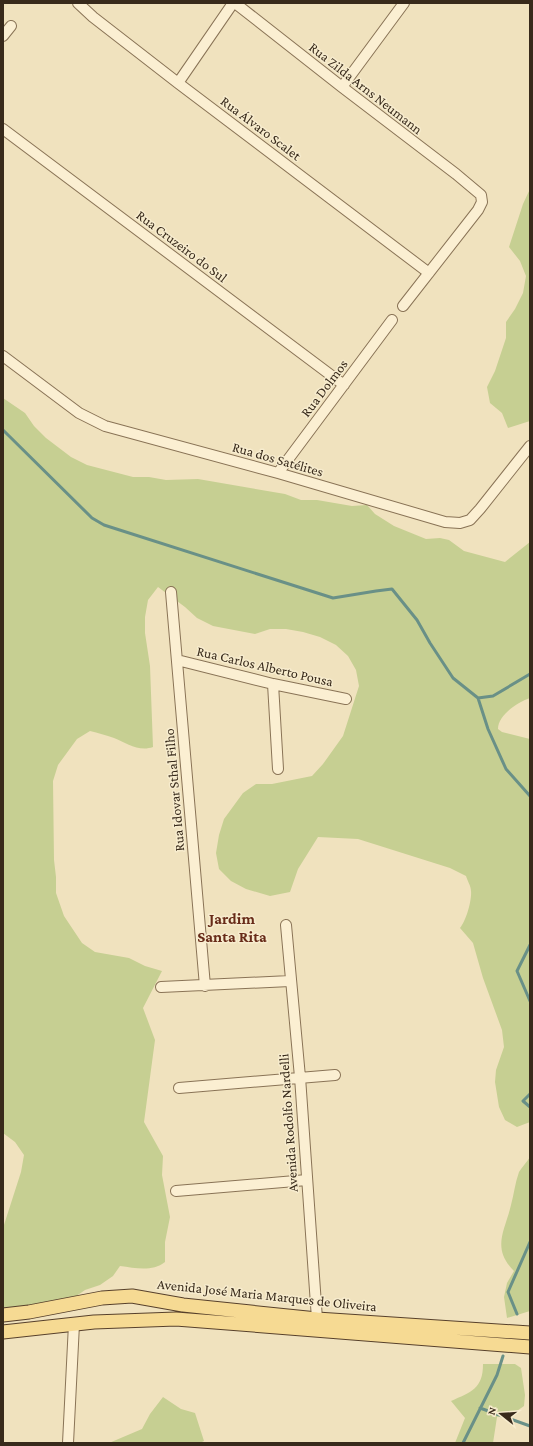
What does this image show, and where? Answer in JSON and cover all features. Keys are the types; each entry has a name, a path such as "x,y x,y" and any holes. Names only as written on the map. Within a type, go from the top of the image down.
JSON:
{"main road":[{"name":"Avenida José Maria Marques de Oliveira","path":"3,1315 29,1312 102,1298 132,1296 183,1305 317,1319 530,1333"},
{"path":"74,1324 73,1318 76,1311 92,1307 102,1298"},
{"path":"94,1322 104,1316 114,1313 142,1314 147,1299"},
{"name":"Avenida José Maria Marques de Oliveira","path":"3,1332 94,1322 176,1319 530,1347"}],"street":[{"name":"Rua Álvaro Scalet","path":"78,3 93,17 178,83 429,273"},
{"path":"178,83 234,3"},
{"name":"Rua Zilda Arns Neumann","path":"234,3 481,194 482,202 478,210 429,273"},
{"path":"342,87 400,4"},
{"path":"3,36 11,26"},
{"name":"Rua Cruzeiro do Sul","path":"3,129 344,385"},
{"path":"403,306 429,273"},
{"name":"Rua Dolmos","path":"278,473 392,320"},
{"name":"Rua dos Satélites","path":"3,356 79,413 105,426 278,473 446,522 460,524 470,520 480,510 530,446"},
{"name":"Rua Idovar Sthal Filho","path":"171,592 205,986"},
{"name":"Rua Carlos Alberto Pousa","path":"177,660 273,684 346,699"},
{"path":"273,684 278,769"},
{"name":"Avenida Rodolfo Nardelli","path":"286,925 300,1077 306,1180 317,1319"},
{"path":"161,987 290,981"},
{"path":"179,1088 335,1075"},
{"path":"176,1191 306,1180"},
{"path":"68,1443 74,1324"}],"green space":[{"path":"530,189 530,421 508,428 502,413 490,403 487,387 495,371 506,338 506,322 523,293 526,276 520,261 509,247 523,204"},
{"path":"3,398 25,413 34,426 46,438 71,457 87,465 133,477 149,477 166,480 198,479 285,494 301,500 317,500 352,506 367,505 375,514 394,526 426,539 440,538 449,540 464,551 505,562 530,542 530,698 515,706 505,714 501,719 498,729 502,732 530,739 530,1122 517,1127 505,1120 499,1107 495,1082 496,1070 504,1047 502,1030 483,978 473,943 460,928 471,900 471,889 466,876 450,868 358,839 318,837 298,869 290,892 270,896 246,889 231,881 219,869 216,853 219,835 224,819 243,793 256,784 272,784 312,776 323,764 343,736 359,686 356,670 348,656 336,645 320,637 303,632 286,629 270,629 255,634 213,626 197,618 158,587 148,600 145,617 145,633 150,666 153,747 138,748 111,737 90,731 77,739 58,765 53,781 56,893 64,916 82,943 95,952 129,958 145,966 162,971 143,1008 155,1040 144,1122 163,1156 162,1175 170,1217 165,1242 165,1262 149,1268 120,1266 113,1276 100,1285 85,1290 72,1299 3,1318 3,1228 21,1172 24,1155 15,1142 3,1133"},
{"path":"530,1157 530,1311 507,1318 504,1297 507,1283 514,1271 507,1263 503,1255 501,1247 503,1231 511,1205 516,1180 519,1172"},
{"path":"483,1364 515,1364 521,1368 525,1395 524,1406 514,1413 497,1417 493,1443 455,1443 465,1418 451,1401 470,1392 478,1384 481,1379"},
{"path":"163,1397 181,1409 195,1413 204,1441 200,1443 109,1443 142,1429 150,1414"}],"waterway":[{"path":"3,430 92,518 104,525 333,598 392,589 417,620 453,678 478,698 488,729 506,769 530,796"},
{"path":"478,698 493,696 530,674"},
{"path":"530,945 517,971 530,1001"},
{"path":"530,1094 523,1101 530,1107"},
{"path":"517,1314 508,1292 530,1242"},
{"path":"463,1443 497,1375 503,1356"},
{"path":"480,1408 530,1426"}],"district":[{"name":"Jardim Santa Rita","path":"232,927"}]}
